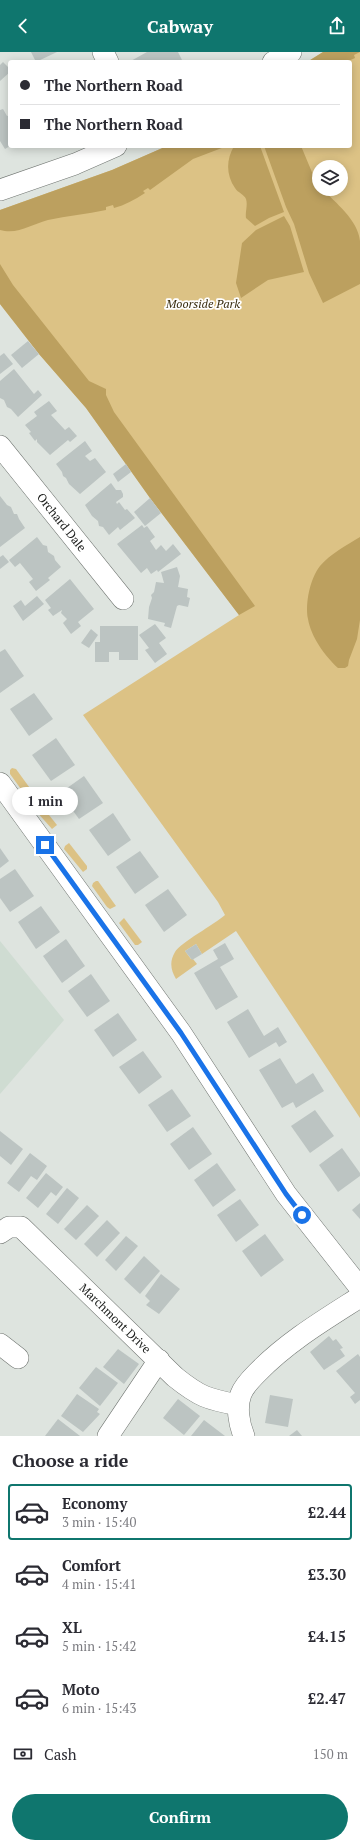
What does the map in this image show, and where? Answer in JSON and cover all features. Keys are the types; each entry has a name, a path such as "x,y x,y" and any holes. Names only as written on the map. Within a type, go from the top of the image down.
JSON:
{"street":[{"path":"277,60 291,52"},
{"path":"1,189 76,164 112,148"},
{"name":"Orchard Dale","path":"0,446 123,599"},
{"path":"0,783 181,1033 286,1194 360,1288"},
{"name":"Marchmont Drive","path":"0,1233 8,1227 21,1228 26,1231 175,1377 195,1393 210,1400 238,1405"},
{"path":"244,1436 238,1405 241,1394 246,1385 275,1354 360,1297"},
{"path":"0,1344 18,1358"},
{"path":"108,1436 158,1360"}],"shaded area":[{"path":"323,52 360,52 354,55 355,58 350,60 310,60"},
{"path":"162,148 222,148 193,159 150,190 148,188 143,191 145,193 114,208 113,205 106,207 106,210 48,220 19,230 0,230 0,210 112,170"},
{"path":"233,148 261,148 284,212 255,226 246,218 246,199 235,188 230,178 228,162"},
{"path":"265,148 302,148 312,172 312,196 329,196 351,219 358,233 360,241 360,284 323,303 309,273 294,224 286,207"},
{"path":"284,216 290,226 304,272 268,280 241,298 236,283 242,243 256,230"},
{"path":"0,264 13,285 89,381 106,389 106,395 114,412 255,606 239,615 150,498 86,408 39,354 0,304"},
{"path":"360,537 360,620 357,639 348,666 345,668 338,668 328,658 312,633 307,613 309,591 316,571 320,566 334,554"},
{"path":"0,941 64,1020 0,1094"}],"green space":[{"name":"Moorside Park","path":"323,52 360,52 360,1118 236,931 202,954 196,944 185,951 197,964 176,979 174,976 171,963 178,948 225,915 218,902 83,715 239,615 150,498 86,408 39,354 0,304 0,210 112,170 162,148 352,148 352,60 310,60"},
{"path":"12,768 16,769 32,791 32,793 28,796 26,796 10,774 10,770"},
{"path":"41,805 57,825 52,829 36,811 36,807"},
{"path":"69,843 87,866 87,869 83,872 64,849"},
{"path":"96,881 98,881 116,906 110,909 107,907 92,886"},
{"path":"124,918 142,942 138,945 135,945 119,923"}],"building":[{"path":"31,52 57,52 40,60 35,60"},
{"path":"147,52 178,52 182,60 133,60"},
{"path":"3,62 8,67 8,74 0,81 0,65"},
{"path":"3,109 8,116 8,147 5,149 0,141 0,110"},
{"path":"28,341 39,354 22,368 11,355"},
{"path":"4,353 13,364 0,374 0,356"},
{"path":"14,369 34,394 38,390 42,395 18,417 11,409 7,407 4,400 0,398 0,381"},
{"path":"49,401 57,411 51,415 65,430 69,427 77,436 70,442 68,440 50,455 37,442 37,439 35,441 29,433 31,432 25,425 37,416 34,412"},
{"path":"85,441 92,451 85,456 90,461 95,458 106,472 80,494 69,484 56,464"},
{"path":"126,464 131,472 118,482 113,474"},
{"path":"111,483 116,490 121,490 123,494 123,497 116,502 117,504 119,502 125,510 127,509 135,518 120,530 118,527 109,535 103,527 99,526 98,521 92,516 85,505"},
{"path":"0,496 7,505 11,507 14,514 17,514 25,528 0,547"},
{"path":"150,498 161,513 145,526 134,512"},
{"path":"142,525 144,528 147,526 155,537 150,541 156,550 161,545 166,551 173,544 181,554 158,572 157,570 151,574 147,568 141,573 117,544"},
{"path":"37,537 43,545 47,546 48,552 54,556 55,560 61,567 48,578 50,580 36,591 29,582 33,579 20,563 15,567 9,560"},
{"path":"3,555 9,562 0,569 0,557"},
{"path":"177,567 180,576 178,587 188,589 187,597 190,598 188,607 177,606 171,628 164,626 165,623 148,619 149,607 152,598 151,595 154,592 156,582 164,583 161,572"},
{"path":"70,579 94,609 78,622 81,626 71,634 63,623 67,619 61,613 62,610 53,616 48,610 51,608 45,600"},
{"path":"37,596 44,604 23,621 13,606 21,600 25,606"},
{"path":"155,624 166,638 159,643 167,654 155,663 145,650 149,648 139,635"},
{"path":"100,626 138,626 138,660 119,660 119,652 109,652 109,662 95,662 95,642 100,642"},
{"path":"91,629 98,635 89,648 81,643"},
{"path":"5,649 24,676 0,693 0,652"},
{"path":"34,693 53,719 29,736 10,709"},
{"path":"56,738 75,765 51,781 32,755"},
{"path":"84,776 103,803 79,819 60,793"},
{"path":"113,813 131,840 108,856 89,830"},
{"path":"0,848 9,861 0,868"},
{"path":"140,851 159,877 135,894 116,867"},
{"path":"15,869 34,896 10,912 0,898 0,879"},
{"path":"168,889 187,915 164,932 145,905"},
{"path":"41,906 60,932 36,949 18,922"},
{"path":"66,939 85,966 62,983 43,956"},
{"path":"225,943 234,959 220,967 238,997 216,1010 194,973 218,959 213,950"},
{"path":"196,944 202,954 192,960 185,951"},
{"path":"91,974 110,1001 87,1017 68,991"},
{"path":"248,1009 264,1036 278,1027 287,1042 279,1047 276,1042 249,1058 227,1022"},
{"path":"118,1013 137,1040 113,1057 94,1030"},
{"path":"143,1051 162,1077 139,1094 119,1067"},
{"path":"280,1058 296,1084 313,1073 324,1091 296,1108 293,1102 282,1108 259,1070"},
{"path":"172,1089 191,1116 167,1132 148,1105"},
{"path":"315,1110 334,1136 310,1153 291,1126"},
{"path":"193,1127 212,1154 189,1170 170,1144"},
{"path":"0,1131 23,1149 11,1165 0,1156"},
{"path":"342,1148 360,1173 360,1176 338,1192 319,1165"},
{"path":"30,1153 47,1166 37,1180 31,1176 19,1192 7,1183"},
{"path":"217,1163 236,1190 213,1207 194,1180"},
{"path":"46,1173 63,1187 56,1196 51,1192 38,1208 26,1198"},
{"path":"67,1188 79,1198 58,1224 46,1214"},
{"path":"240,1199 259,1225 236,1242 217,1215"},
{"path":"360,1203 360,1219 352,1210"},
{"path":"87,1205 99,1216 76,1240 64,1229"},
{"path":"107,1220 120,1233 97,1257 84,1244"},
{"path":"265,1234 284,1260 261,1277 242,1251"},
{"path":"126,1236 138,1246 116,1271 105,1260"},
{"path":"144,1256 160,1271 140,1294 124,1279"},
{"path":"161,1274 180,1289 159,1314 146,1305 150,1301 145,1296"},
{"path":"329,1336 333,1341 336,1339 343,1348 340,1349 345,1356 324,1370 310,1352"},
{"path":"118,1349 139,1364 124,1384 103,1367"},
{"path":"358,1354 360,1357 360,1400 355,1404 350,1397 355,1393 336,1371"},
{"path":"96,1367 118,1383 100,1406 79,1388"},
{"path":"77,1394 99,1409 97,1412 100,1414 83,1432 61,1416"},
{"path":"270,1395 293,1399 288,1427 265,1423"},
{"path":"178,1399 200,1416 184,1435 163,1418"},
{"path":"58,1419 80,1436 45,1436"},
{"path":"204,1420 225,1436 191,1436"},
{"path":"297,1430 302,1436 289,1436"}],"route":[{"path":"45,845 181,1033 206,1069 286,1194 302,1215"}]}
